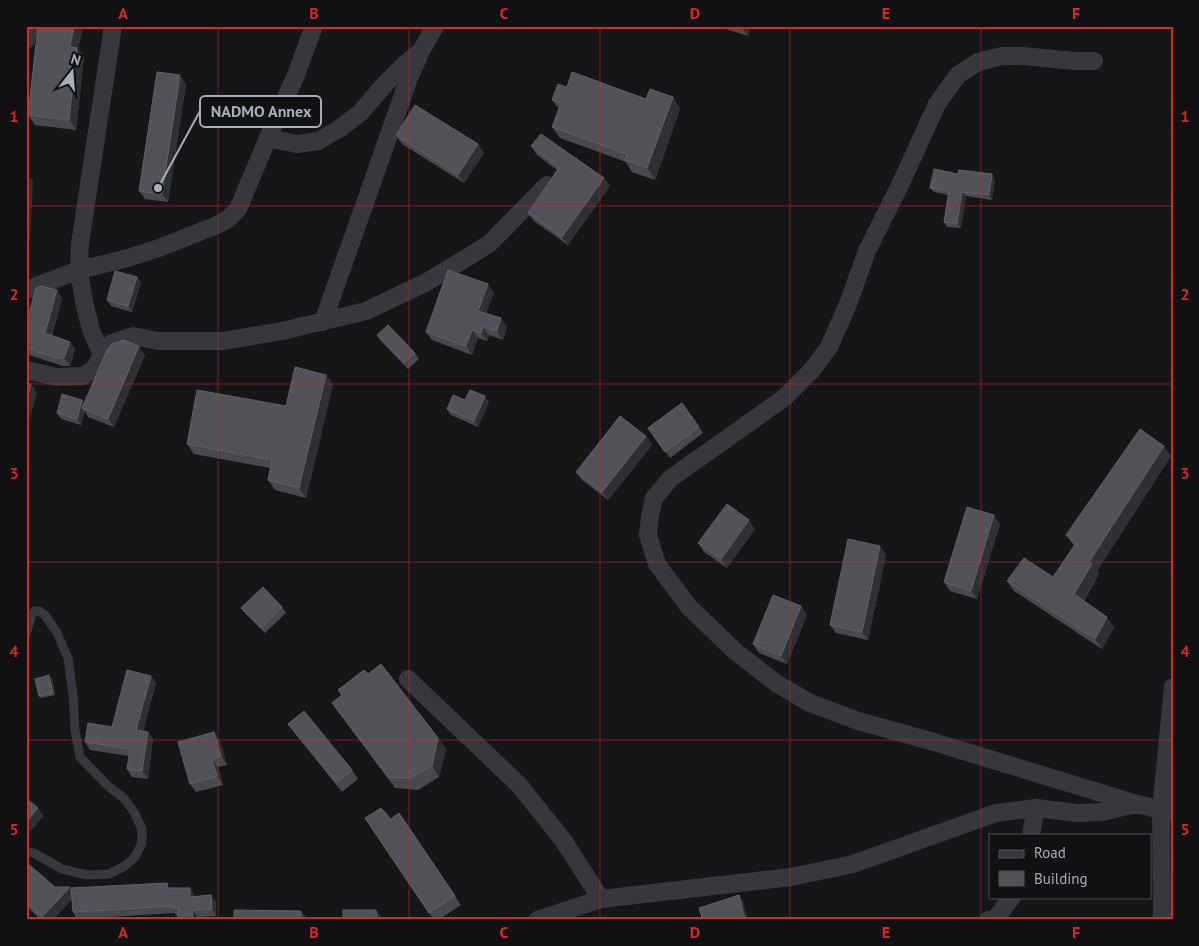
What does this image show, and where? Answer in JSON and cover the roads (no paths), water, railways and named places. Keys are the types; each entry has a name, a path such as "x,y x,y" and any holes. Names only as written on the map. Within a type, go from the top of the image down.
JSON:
{"street":[{"path":"26,40 29,26"},
{"path":"102,355 90,330 79,270 80,244 113,26"},
{"path":"26,290 79,270 159,248 228,219 238,209 296,75 314,26"},
{"path":"323,322 409,78 435,26"},
{"path":"268,138 297,144 318,142 339,130 360,113 386,83 421,51"},
{"path":"1094,60 1075,61 1002,56 978,62 958,75 937,104 867,251 848,304 829,347 812,370 784,398 671,478 654,498 648,535 657,564 689,607 736,652 776,683 810,702 858,721 934,742 1137,804 1167,810"},
{"path":"26,370 57,377 83,376 94,369 112,343 133,336 158,341 224,341 282,331 366,310 427,282 489,244 547,185"},
{"path":"408,679 519,785 563,840 601,899"},
{"path":"1162,920 1172,696"},
{"path":"537,920 601,899 791,877 853,864 996,813 1036,808 1077,813 1102,812 1137,804"},
{"path":"1031,834 1036,808"},
{"path":"988,920 996,918 1011,898"}],"lane":[{"path":"26,634 32,614 35,611 45,615 57,633 68,658 75,730 80,757 109,787 124,798 134,812 142,829 142,843 135,857 125,866 109,874 87,875 62,869 34,853 26,852"}],"place":[{"name":"NADMO Annex","path":"158,188"}]}
